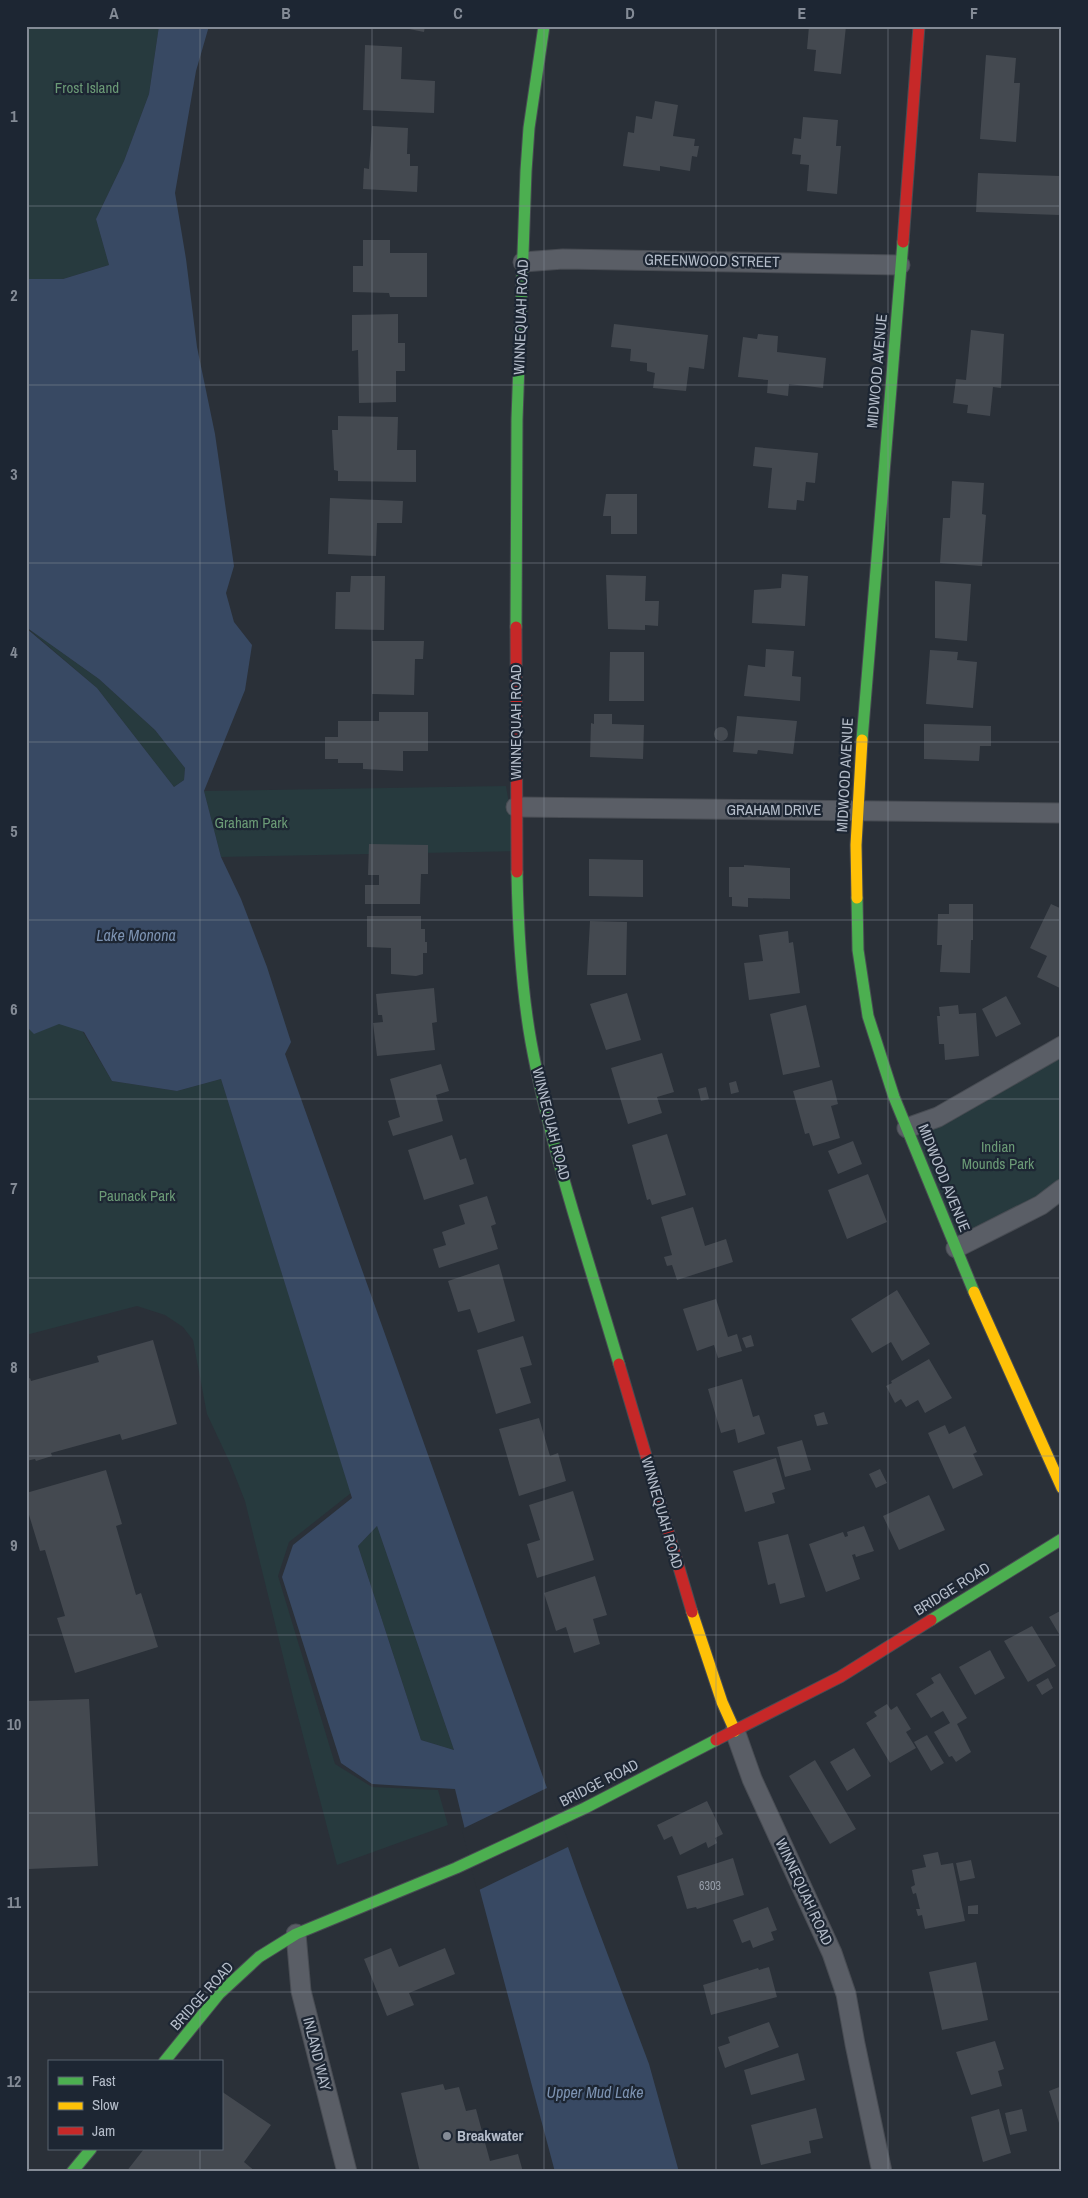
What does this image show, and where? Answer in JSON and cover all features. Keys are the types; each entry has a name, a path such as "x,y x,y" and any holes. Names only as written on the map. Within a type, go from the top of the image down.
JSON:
{"street":[{"name":"WINNEQUAH ROAD","path":"544,26 530,128 517,419 516,807 519,936 531,1041 552,1135 678,1568 722,1702 735,1731 752,1779 832,1953 846,1994 854,2044 882,2172"},
{"name":"MIDWOOD AVENUE","path":"919,26 857,810 858,950 868,1016 894,1097 956,1248 1043,1450 1062,1488"},
{"name":"GREENWOOD STREET","path":"523,262 563,259 900,266"},
{"name":"GRAHAM DRIVE","path":"516,807 1062,813"},
{"path":"907,1128 938,1117 1062,1046"},
{"path":"956,1248 1041,1205 1062,1189"},
{"name":"BRIDGE ROAD","path":"166,2060 219,1994 258,1957 296,1934 456,1868 585,1808 840,1677 1062,1539"},
{"name":"INLAND WAY","path":"296,1934 301,1991 347,2172"},
{"path":"72,2172 90,2150"}],"green space":[{"name":"Frost Island","path":"26,26 159,26 149,94 124,161 96,219 109,265 63,279 26,279"},
{"path":"26,627 99,679 155,730 185,768 184,780 174,787 97,688"},
{"name":"Graham Park","path":"506,786 517,851 221,857 204,791"},
{"name":"Paunack Park","path":"26,936 112,1081 177,1091 221,1079 351,1493 289,1542 278,1576 335,1764 372,1787 438,1790 448,1825 337,1865 294,1701 245,1501 207,1414 193,1340 183,1327 165,1315 137,1306 26,1335"},
{"name":"Indian Mounds Park","path":"1062,1046 1062,1189 956,1248 907,1128"},
{"path":"377,1526 454,1750 421,1740 358,1546"}],"water":[{"path":"159,26 209,26 196,71 175,193 186,259 197,347 215,434 234,566 226,593 234,622 252,645 245,690 204,791 221,857 241,899 267,967 291,1042 285,1054 583,1889 649,2064 679,2172 555,2172 480,1891 455,1789 372,1784 341,1763 282,1577 293,1545 352,1498 221,1079 177,1091 112,1081 84,1032 59,1024 34,1034 26,1026 26,628 97,688 174,787 184,780 185,768 155,730 99,679 26,627 26,279 63,279 109,265 96,219 124,161 149,94","holes":["377,1526 454,1750 421,1740 358,1546"]}],"pier":[{"path":"549,1787 570,1846 477,1891 462,1829"}],"building":[{"path":"394,26 425,26 424,32"},
{"path":"809,26 846,26 841,74 814,71 816,50 807,49"},
{"path":"365,45 402,47 401,79 435,81 434,113 363,110"},
{"path":"986,55 1016,58 1014,83 1020,83 1016,142 980,139"},
{"path":"655,101 678,105 673,136 695,139 694,146 699,146 697,157 692,156 690,171 660,166 660,171 623,166 628,132 634,133 636,116 652,119"},
{"path":"803,117 838,120 836,146 841,146 837,194 807,191 809,165 800,164 801,155 792,154 794,138 801,139"},
{"path":"372,126 408,128 407,154 410,154 410,166 418,166 417,192 363,189 364,168 369,169"},
{"path":"978,173 1060,176 1059,215 976,212"},
{"path":"363,240 390,240 390,253 427,253 427,297 390,297 389,293 353,292 353,266 363,266"},
{"path":"398,314 398,343 405,343 405,371 396,371 396,402 359,403 358,350 352,351 352,315"},
{"path":"614,324 708,335 704,369 689,367 686,391 653,388 655,373 647,371 647,363 630,361 631,349 611,347"},
{"path":"971,330 1004,334 1001,388 993,387 990,416 967,413 968,405 953,403 956,379 966,380"},
{"path":"758,334 778,336 777,352 826,358 823,388 789,384 788,396 767,393 768,380 738,377 743,337 757,339"},
{"path":"338,416 398,417 397,450 416,450 416,482 338,481 338,471 334,470 332,430 338,430"},
{"path":"755,447 818,453 815,483 806,482 804,501 797,500 796,510 768,508 772,468 753,466"},
{"path":"952,481 984,483 982,514 986,515 982,566 940,563 943,518 950,518"},
{"path":"606,494 637,494 637,534 611,534 611,516 603,516"},
{"path":"330,498 403,501 402,523 377,523 376,556 328,554"},
{"path":"782,574 808,576 805,626 752,623 754,590 781,588"},
{"path":"606,575 646,576 645,601 659,601 658,626 645,625 645,630 608,629"},
{"path":"351,576 385,576 384,630 335,629 336,592 350,592"},
{"path":"935,581 971,584 967,641 935,638"},
{"path":"372,641 424,641 423,659 415,659 414,695 372,694"},
{"path":"766,649 794,651 792,676 801,677 800,701 744,696 748,665 765,667"},
{"path":"930,650 958,652 957,660 977,662 973,708 926,704"},
{"path":"610,652 644,652 644,701 609,701"},
{"path":"379,712 428,712 428,751 403,751 403,771 363,769 363,763 338,763 338,759 325,759 325,737 338,737 338,721 379,721"},
{"path":"594,714 612,714 612,724 644,725 643,759 590,757 591,723 594,724"},
{"path":"737,716 797,721 793,754 758,750 757,754 733,752"},
{"path":"924,724 991,726 991,746 980,746 979,761 924,759"},
{"path":"721,727 726,729 728,734 726,739 721,741 716,739 714,734 716,729"},
{"path":"369,844 428,845 428,874 421,874 420,904 365,904 365,885 379,885 379,875 368,875"},
{"path":"589,859 643,860 643,897 589,896"},
{"path":"744,865 790,868 790,899 748,898 748,907 732,906 732,897 729,897 729,867 744,867"},
{"path":"949,904 973,904 973,940 971,940 970,973 940,972 942,945 937,945 938,914 949,914"},
{"path":"1051,904 1062,909 1062,989 1037,977 1047,956 1030,948"},
{"path":"367,916 421,916 421,929 425,929 425,942 427,942 427,953 423,953 423,974 416,976 391,974 391,948 367,947"},
{"path":"590,921 627,922 626,975 587,975"},
{"path":"788,931 789,943 793,942 800,993 749,1000 744,963 763,961 759,935"},
{"path":"434,988 437,1022 432,1023 435,1050 377,1056 373,1023 383,1022 382,1015 378,1015 376,994"},
{"path":"627,993 641,1040 606,1050 590,1004"},
{"path":"1006,996 1021,1024 996,1037 982,1009"},
{"path":"806,1005 820,1067 783,1075 770,1014"},
{"path":"958,1005 959,1014 976,1013 979,1056 945,1060 944,1044 939,1044 937,1016 940,1016 939,1007"},
{"path":"662,1053 674,1092 657,1097 662,1113 628,1124 611,1068"},
{"path":"441,1064 449,1091 436,1095 443,1121 393,1136 388,1121 400,1117 390,1079"},
{"path":"832,1080 838,1104 831,1106 840,1138 813,1146 809,1133 805,1134 793,1091"},
{"path":"736,1081 739,1092 731,1094 729,1083"},
{"path":"706,1087 709,1099 701,1101 698,1089"},
{"path":"667,1134 686,1195 652,1205 650,1199 647,1200 632,1145"},
{"path":"452,1135 460,1160 466,1158 474,1184 424,1200 408,1150"},
{"path":"853,1141 862,1164 838,1174 828,1151"},
{"path":"868,1174 887,1222 847,1239 828,1190"},
{"path":"487,1196 496,1224 491,1226 498,1249 439,1268 433,1249 446,1245 442,1232 465,1224 459,1205"},
{"path":"693,1207 705,1246 726,1239 733,1262 677,1280 672,1265 667,1266 664,1257 672,1255 661,1217"},
{"path":"499,1264 515,1321 478,1333 470,1309 458,1312 448,1281"},
{"path":"897,1290 930,1344 902,1361 891,1342 872,1353 851,1319"},
{"path":"716,1299 728,1337 737,1334 742,1351 718,1358 714,1345 697,1351 683,1309"},
{"path":"751,1335 754,1346 746,1348 742,1338"},
{"path":"523,1336 532,1365 520,1368 531,1403 496,1414 477,1350"},
{"path":"153,1340 177,1424 122,1440 120,1434 51,1453 52,1456 36,1461 35,1459 26,1461 26,1380 30,1378 31,1381 99,1362 97,1356"},
{"path":"929,1359 952,1398 925,1413 918,1400 906,1407 901,1399 895,1403 886,1386 892,1383 891,1381"},
{"path":"742,1379 753,1417 759,1415 765,1434 738,1443 735,1429 721,1433 708,1389"},
{"path":"824,1412 828,1424 817,1426 814,1415"},
{"path":"539,1418 550,1456 558,1453 566,1481 519,1496 499,1429"},
{"path":"945,1425 949,1434 965,1426 977,1452 973,1454 983,1475 953,1489 928,1433"},
{"path":"802,1440 811,1470 785,1477 777,1447"},
{"path":"776,1458 785,1489 772,1493 775,1503 745,1512 733,1471"},
{"path":"880,1469 887,1483 876,1488 869,1474"},
{"path":"106,1470 122,1524 116,1526 136,1595 141,1593 158,1647 75,1673 57,1618 65,1616 45,1550 40,1551 26,1505 26,1493"},
{"path":"573,1491 594,1560 537,1578 527,1544 540,1540 529,1505"},
{"path":"929,1495 945,1530 899,1550 883,1516"},
{"path":"864,1526 874,1551 856,1557 855,1554 852,1555 860,1579 826,1592 809,1544 843,1532 845,1537 848,1536 847,1532"},
{"path":"788,1534 805,1597 780,1604 775,1583 768,1585 758,1542"},
{"path":"595,1576 607,1615 593,1619 600,1644 574,1653 566,1627 556,1631 544,1593"},
{"path":"1062,1610 1062,1639 1049,1617"},
{"path":"1032,1626 1056,1666 1028,1682 1004,1641"},
{"path":"990,1650 1005,1678 975,1695 959,1667"},
{"path":"940,1673 967,1718 957,1724 971,1752 956,1762 952,1756 949,1757 934,1732 950,1723 943,1711 931,1718 916,1694 934,1683 931,1678"},
{"path":"1048,1678 1053,1688 1042,1695 1036,1685"},
{"path":"89,1699 98,1866 29,1869 26,1816 26,1701"},
{"path":"887,1704 891,1710 897,1706 911,1729 906,1732 916,1748 890,1763 866,1723 877,1716 874,1712"},
{"path":"927,1735 944,1763 931,1771 914,1742"},
{"path":"854,1748 871,1776 847,1791 830,1762"},
{"path":"815,1760 856,1829 830,1844 789,1776"},
{"path":"707,1801 723,1834 715,1838 717,1843 708,1848 706,1842 680,1855 672,1836 664,1840 657,1825"},
{"path":"938,1852 941,1865 953,1863 965,1921 925,1929 922,1915 918,1916 916,1909 920,1909 916,1893 913,1894 911,1887 915,1885 912,1870 926,1867 923,1855"},
{"path":"733,1858 744,1895 697,1909 696,1907 687,1909 677,1876"},
{"path":"971,1860 975,1878 960,1881 956,1863"},
{"path":"978,1905 978,1914 968,1914 968,1906"},
{"path":"768,1907 777,1930 771,1932 774,1940 753,1948 750,1940 742,1943 733,1920"},
{"path":"391,1948 399,1967 445,1948 455,1974 409,1993 414,2005 387,2016 364,1959"},
{"path":"976,1962 988,2020 942,2030 929,1972"},
{"path":"769,1967 777,1997 711,2015 703,1985 758,1968 759,1970"},
{"path":"769,2022 779,2047 725,2068 718,2047 730,2043 728,2037"},
{"path":"995,2041 1004,2069 998,2071 1002,2086 971,2095 956,2052"},
{"path":"798,2053 805,2080 751,2095 744,2070"},
{"name":"Breakwater","path":"443,2084 445,2090 459,2087 466,2111 476,2109 490,2161 518,2154 523,2172 420,2172 401,2093"},
{"path":"1062,2086 1062,2123 1059,2123 1049,2091"},
{"path":"222,2092 271,2125 244,2162 256,2172 126,2172 143,2150 222,2150"},
{"path":"816,2108 823,2138 809,2141 811,2153 761,2165 751,2125"},
{"path":"999,2109 1011,2153 983,2162 971,2117"},
{"path":"1022,2109 1027,2131 1010,2135 1005,2113"}],"traffic: fast":[{"path":"516,627 517,419 526,171 529,128 544,26"},
{"path":"862,740 903,242"},
{"path":"517,872 522,978 539,1083 559,1164 619,1364"},
{"path":"857,898 858,950 868,1016 894,1097 974,1292"},
{"path":"931,1620 1062,1539"},
{"path":"166,2060 219,1994 259,1957 296,1934 456,1868 585,1808 716,1740"},
{"path":"72,2172 90,2150"}],"traffic: slow":[{"path":"857,898 856,845 862,740"},
{"path":"974,1292 1062,1488"},
{"path":"692,1612 722,1702 735,1731"}],"traffic: jam":[{"path":"903,242 919,26"},
{"path":"516,627 517,872"},
{"path":"619,1364 692,1612"},
{"path":"716,1740 840,1677 931,1620"}],"place":[{"name":"Breakwater","path":"447,2136"}],"water label":[{"name":"Lake Monona","path":"136,935"},
{"name":"Upper Mud Lake","path":"595,2092"}]}
